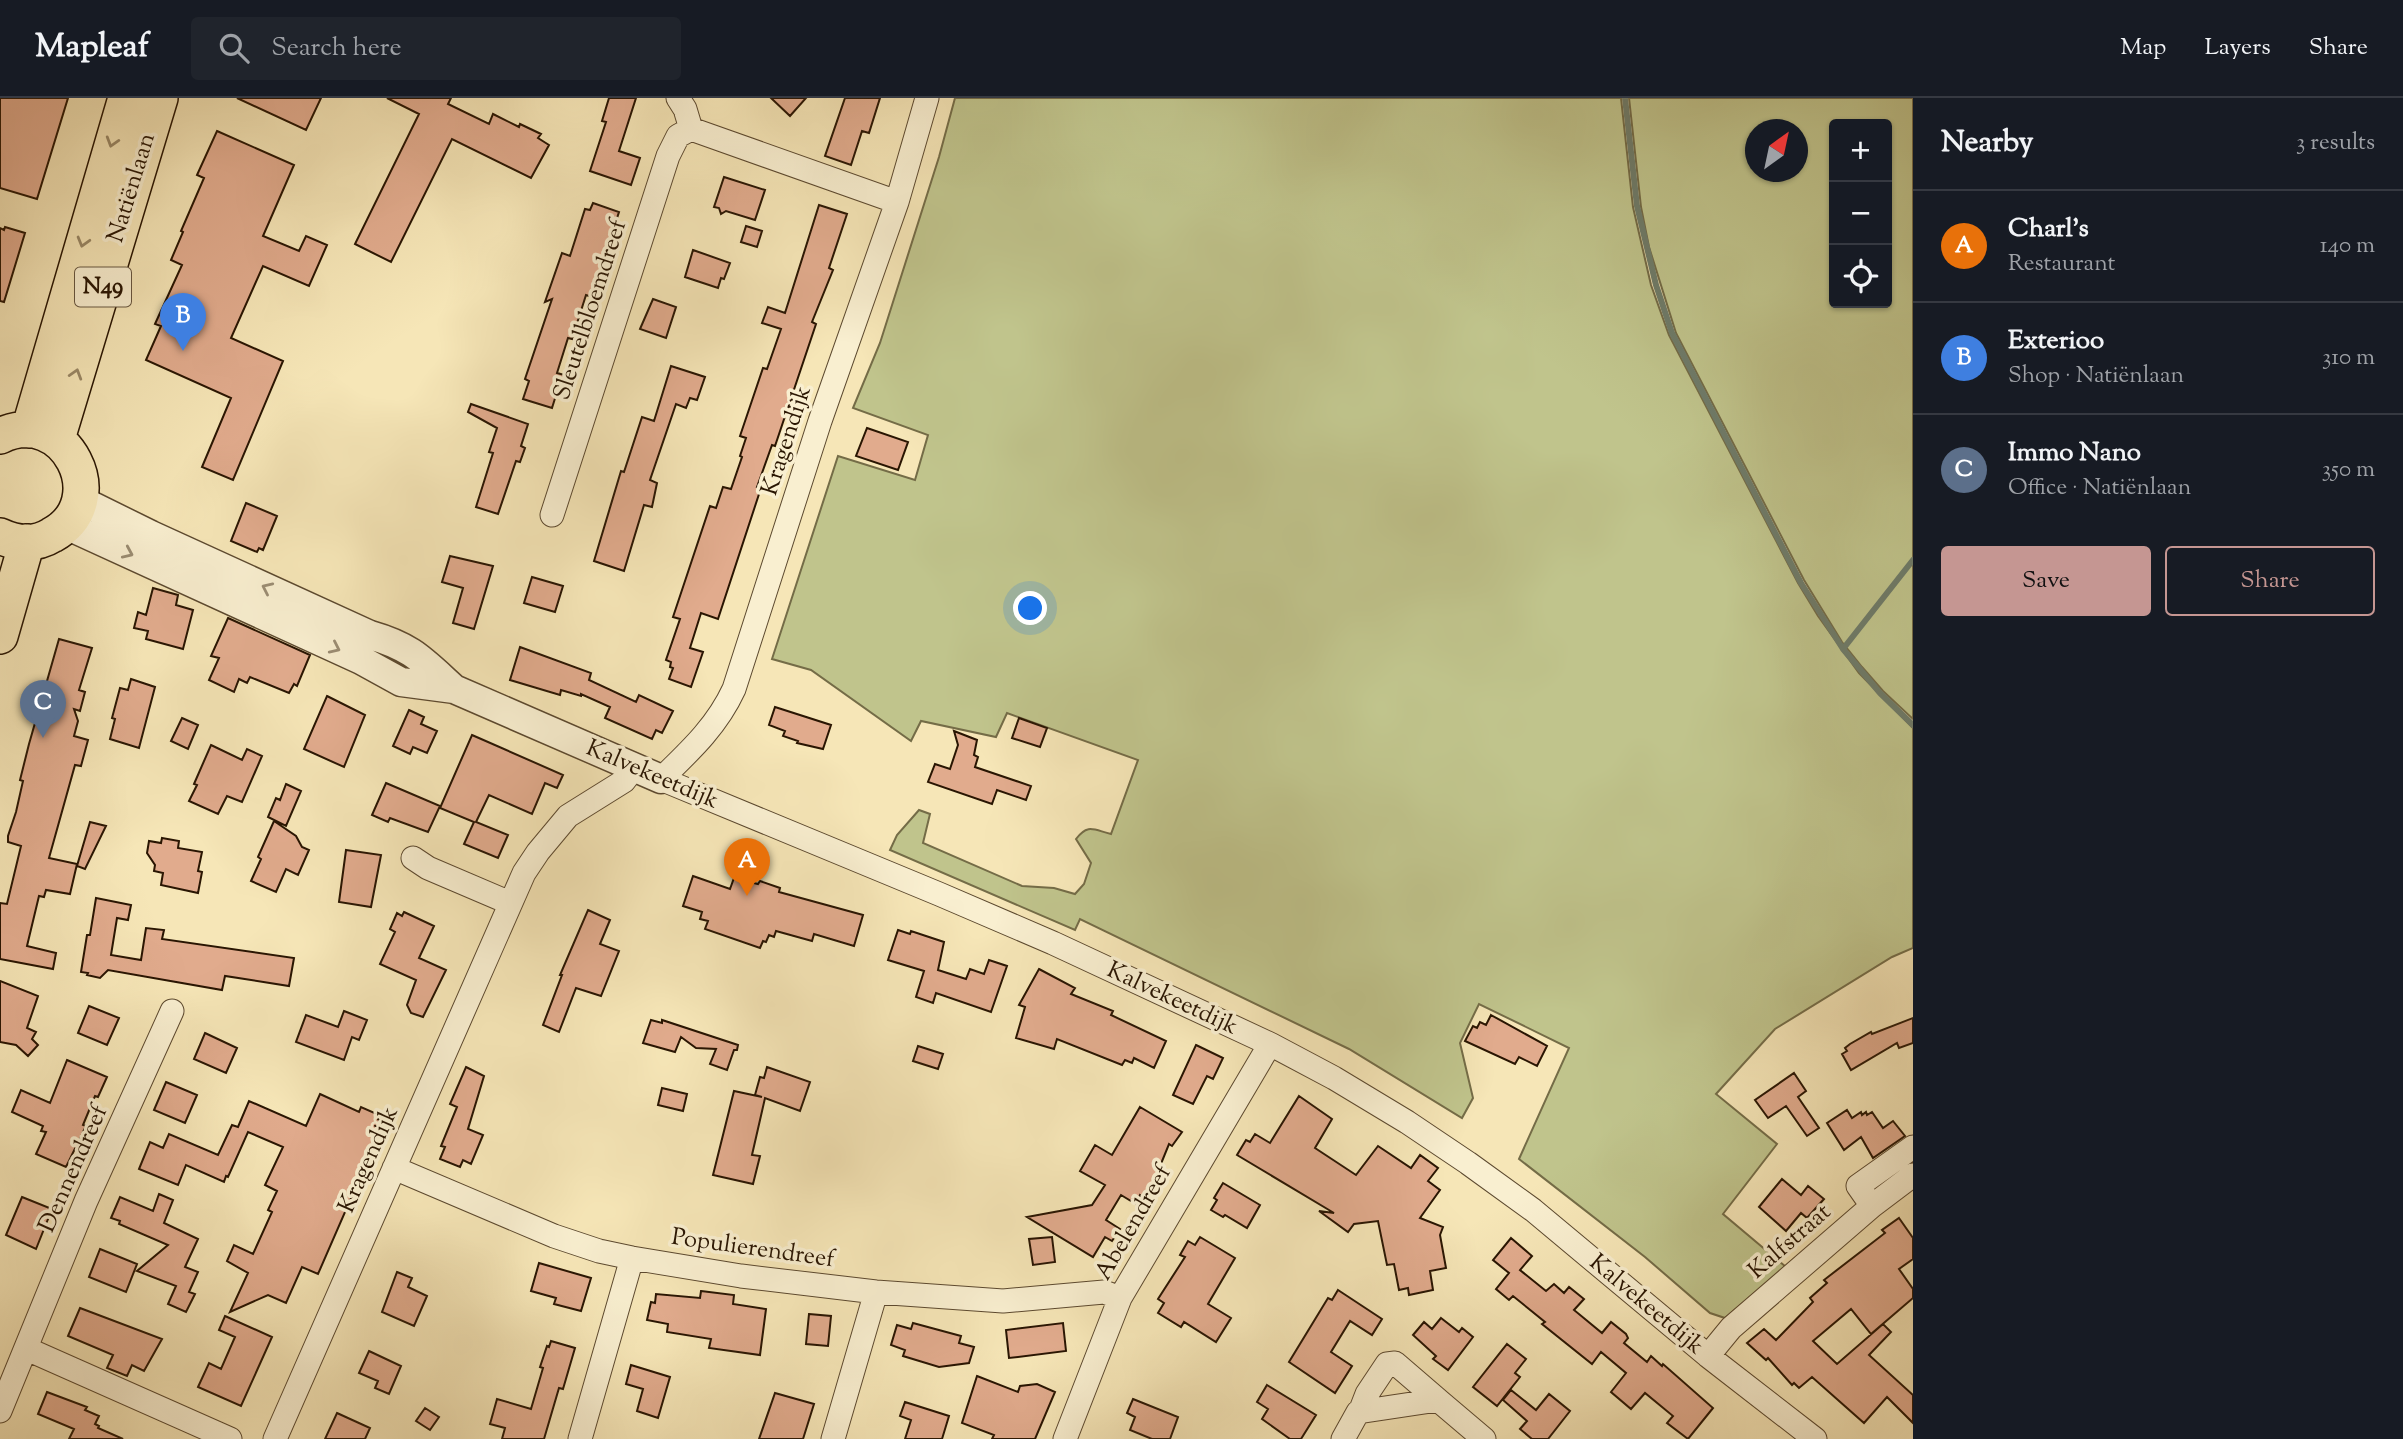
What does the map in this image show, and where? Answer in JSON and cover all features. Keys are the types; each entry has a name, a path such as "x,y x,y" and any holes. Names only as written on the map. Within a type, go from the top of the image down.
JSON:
{"main road":[{"name":"Natiënlaan","path":"29,435 125,98"},
{"name":"Natiënlaan","path":"29,435 160,98"},
{"path":"0,636 13,539 48,538 73,512 80,472 75,460 29,435"}],"street":[{"path":"678,98 685,109 691,129 897,202"},
{"name":"Kragendijk","path":"661,779 711,729 734,689 820,421 897,202 927,98"},
{"name":"Sleutelbloemdreef","path":"552,515 668,156 678,136 691,129"},
{"name":"Kalvekeetdijk","path":"73,512 151,535 370,635 403,646 454,689 634,768 990,915 1270,1044 1335,1078 1407,1122 1532,1210 1707,1356 1815,1439"},
{"name":"Kragendijk","path":"275,1439 524,873 568,816 624,781 634,768"},
{"path":"413,858 428,868 510,903"},
{"name":"Dennendreef","path":"0,1411 86,1201 172,1011"},
{"name":"Abelendreef","path":"1065,1439 1120,1298 1270,1044"},
{"path":"1872,1206 1858,1186 1913,1147"},
{"name":"Populierendreef","path":"394,1168 554,1236 599,1251 632,1258 741,1276 876,1292 1003,1301 1104,1292 1120,1298"},
{"name":"Kalfstraat","path":"1707,1356 1731,1328 1872,1206 1913,1175"},
{"path":"580,1439 632,1258"},
{"path":"833,1439 876,1292"},
{"path":"27,1349 230,1439"},
{"path":"1343,1439 1387,1364 1395,1363 1484,1439"},
{"path":"1360,1412 1438,1400"}],"green space":[{"path":"955,98 1621,98 1633,207 1651,285 1669,335 1798,583 1818,616 1859,673 1913,728 1913,948 1892,957 1775,1029 1716,1094 1777,1144 1723,1214 1786,1267 1725,1318 1710,1313 1645,1257 1519,1159 1569,1048 1479,1004 1460,1043 1473,1098 1462,1118 1349,1049 1080,919 1075,930 890,850 897,835 919,810 930,814 923,843 1022,886 1054,888 1075,894 1084,884 1091,863 1076,839 1088,829 1111,834 1138,760 1007,713 996,737 921,721 911,741 811,670 772,659 838,456 915,480 928,435 853,408 880,343"},
{"path":"1629,98 1913,98 1913,719 1883,691 1842,642 1804,580 1676,333 1649,247 1641,207"}],"building":[{"path":"0,98 68,98 37,199 0,188"},
{"path":"237,98 321,98 306,130"},
{"path":"387,98 451,98 448,104 489,124 493,114 541,134 538,138 549,145 531,178 452,139 391,262 355,244 419,114"},
{"path":"609,98 636,98 619,151 640,158 631,185 590,171 606,122 602,121"},
{"path":"771,98 806,98 790,116"},
{"path":"845,98 880,98 869,133 862,131 851,165 825,156"},
{"path":"217,131 294,165 263,236 299,251 306,236 327,245 309,286 263,266 231,338 283,361 233,480 202,467 231,398 146,360 161,326 155,324 182,265 171,260 204,178 197,175"},
{"path":"724,177 765,190 755,220 726,211 721,214 719,208 714,207"},
{"path":"593,203 619,212 601,266 605,267 595,298 586,295 572,339 568,338 557,373 568,376 563,394 557,392 552,408 523,399 529,381 525,379 552,299 545,302 562,253 570,256 585,209 590,210"},
{"path":"819,205 847,214 829,268 833,270 812,322 816,324 775,446 772,445 757,487 761,488 718,619 701,613 690,648 703,652 691,687 669,679 673,668 670,667 671,662 666,660 680,619 673,617 710,506 716,508 723,487 731,489 746,438 740,436 763,368 767,369 781,329 762,323 768,307 785,313"},
{"path":"746,226 762,231 757,247 741,242"},
{"path":"5,227 25,233 4,302 0,301 0,228 4,230"},
{"path":"693,250 730,263 718,288 685,277"},
{"path":"653,299 676,307 666,338 640,329"},
{"path":"671,366 705,377 697,400 690,398 686,408 676,404 650,480 657,483 652,507 644,505 624,571 594,561 621,471 624,472 642,417 654,421"},
{"path":"471,404 528,424 521,446 525,448 520,462 516,461 498,514 476,507 493,453 489,452 497,428 468,412"},
{"path":"867,428 908,442 898,470 856,456"},
{"path":"246,503 277,516 263,550 259,548 257,552 231,541"},
{"path":"450,556 493,566 474,629 453,623 463,588 442,582"},
{"path":"532,577 563,586 555,612 524,603"},
{"path":"153,588 178,595 176,605 193,610 183,649 146,639 148,631 134,628 138,612 146,615"},
{"path":"228,618 310,655 297,686 294,684 289,693 250,677 247,683 239,679 234,692 209,680 219,658 211,656"},
{"path":"59,639 92,648 79,690 85,692 80,711 74,709 78,721 74,736 88,740 81,766 75,765 49,858 77,864 70,894 46,890 44,897 39,896 27,946 56,953 53,969 0,959 0,903 7,904 21,846 8,842 8,836 16,812 29,744"},
{"path":"520,647 591,673 589,680 636,702 639,695 673,711 662,733 656,730 652,739 605,718 610,707 581,694 561,690 560,695 510,680"},
{"path":"131,679 155,687 139,748 110,739 120,688 128,690"},
{"path":"327,696 365,715 344,767 304,749"},
{"path":"775,707 831,725 823,749 797,743 798,741 783,736 785,731 769,725"},
{"path":"409,710 424,717 421,724 437,731 427,753 413,747 410,754 393,746"},
{"path":"182,718 198,725 188,749 171,741"},
{"path":"1019,718 1047,728 1040,747 1012,738"},
{"path":"954,731 977,740 974,755 978,757 975,767 1031,786 1026,800 997,790 992,804 928,782 935,764 950,769 958,745"},
{"path":"472,735 563,775 557,788 545,783 532,814 489,795 476,822 508,835 498,858 464,844 474,822 440,808"},
{"path":"211,745 242,760 247,749 262,756 242,802 227,796 218,814 189,801"},
{"path":"386,783 440,806 428,832 390,818 388,822 372,815"},
{"path":"286,784 301,791 286,826 268,817 276,798 280,800"},
{"path":"274,821 296,836 302,847 309,850 298,875 286,869 276,892 251,881"},
{"path":"90,822 106,826 85,869 77,866"},
{"path":"162,838 179,841 178,848 202,852 198,871 202,872 198,893 161,885 163,873 154,871 155,865 147,853 149,841 161,843"},
{"path":"346,850 381,855 371,907 339,902"},
{"path":"693,876 730,889 734,878 758,884 760,881 780,888 779,892 863,915 854,946 814,934 812,941 776,931 774,937 769,935 760,948 705,929 708,921 700,919 702,912 683,906"},
{"path":"96,898 131,905 128,920 117,918 111,955 141,960 146,928 164,930 162,939 294,958 289,986 225,976 222,990 108,970 100,978 87,975 88,973 81,972"},
{"path":"588,910 610,920 600,944 619,951 601,996 576,988 559,1032 543,1025 560,975"},
{"path":"404,912 434,926 419,958 446,970 423,1017 411,1013 407,1005 416,980 380,964 395,932 390,929 397,913 402,916"},
{"path":"898,930 910,934 911,931 944,942 938,970 966,979 970,969 984,974 989,960 1007,966 991,1012 936,993 933,1003 916,997 924,971 888,960"},
{"path":"1039,969 1075,988 1071,994 1113,1011 1111,1015 1166,1041 1154,1068 1134,1058 1132,1063 1125,1060 1122,1065 1057,1039 1054,1049 1016,1038 1025,1007 1019,1005"},
{"path":"0,981 38,996 27,1028 36,1032 32,1039 38,1045 28,1056 16,1045 0,1042"},
{"path":"89,1006 119,1018 107,1045 78,1033"},
{"path":"344,1011 367,1020 359,1040 352,1037 344,1060 296,1042 306,1015 338,1027"},
{"path":"1491,1015 1547,1046 1537,1066 1519,1057 1515,1064 1465,1041 1473,1026 1477,1028 1480,1022 1486,1025"},
{"path":"1913,1018 1913,1043 1899,1048 1897,1043 1851,1070 1842,1054 1847,1051 1845,1048 1871,1032 1872,1034"},
{"path":"651,1020 662,1023 662,1020 738,1045 737,1050 734,1050 727,1070 710,1064 716,1049 696,1048 681,1037 675,1052 643,1043"},
{"path":"205,1033 237,1048 226,1073 194,1059"},
{"path":"1196,1045 1223,1058 1213,1079 1207,1076 1193,1104 1173,1095"},
{"path":"918,1046 943,1054 938,1069 913,1061"},
{"path":"67,1060 107,1077 98,1097 95,1096 83,1125 86,1126 66,1167 36,1154 46,1132 41,1131 43,1126 12,1112 21,1090 50,1103"},
{"path":"466,1067 484,1076 468,1129 483,1135 471,1164 463,1160 460,1167 440,1159 445,1147 441,1146 457,1107 450,1104"},
{"path":"767,1067 810,1082 800,1111 765,1098 752,1155 760,1156 753,1184 713,1175 734,1091 762,1097 755,1095 760,1077 764,1078"},
{"path":"1794,1073 1806,1091 1798,1097 1819,1128 1807,1136 1786,1106 1768,1118 1755,1100"},
{"path":"166,1082 197,1095 185,1123 154,1110"},
{"path":"662,1088 687,1094 683,1111 658,1105"},
{"path":"320,1094 359,1112 361,1107 386,1118 318,1274 302,1267 286,1303 268,1295 230,1312 248,1273 227,1261 234,1245 253,1254 272,1212 268,1210 277,1191 265,1185 283,1147 248,1132 224,1182 186,1165 178,1185 139,1169 150,1142 163,1148 169,1134 218,1155 232,1125 238,1127 249,1101 306,1126"},
{"path":"1299,1096 1332,1119 1315,1148 1356,1175 1378,1146 1411,1168 1420,1155 1438,1168 1428,1181 1440,1190 1420,1218 1443,1227 1440,1235 1446,1268 1430,1271 1433,1290 1409,1295 1408,1288 1399,1290 1394,1264 1387,1265 1378,1221 1354,1224 1348,1232 1319,1211 1334,1213 1237,1155 1246,1140 1250,1142 1255,1134 1270,1143"},
{"path":"1140,1107 1182,1132 1172,1146 1169,1144 1144,1198 1140,1195 1136,1204 1121,1195 1106,1220 1120,1229 1112,1241 1105,1237 1093,1257 1027,1217 1092,1205 1105,1185 1080,1171 1095,1145 1112,1155"},
{"path":"1847,1110 1852,1118 1861,1112 1862,1115 1866,1112 1867,1115 1872,1112 1883,1128 1893,1121 1905,1136 1873,1158 1861,1137 1844,1150 1827,1123"},
{"path":"1782,1179 1801,1195 1808,1186 1824,1199 1807,1218 1801,1213 1786,1231 1759,1207"},
{"path":"1223,1183 1260,1205 1247,1228 1211,1210 1217,1200 1214,1198"},
{"path":"159,1194 173,1200 164,1223 198,1239 185,1267 198,1272 189,1292 195,1294 186,1312 168,1304 176,1286 137,1271 168,1245 111,1218 120,1197 153,1211"},
{"path":"22,1197 52,1209 36,1249 6,1235"},
{"path":"1899,1218 1913,1238 1913,1259 1899,1269 1913,1289 1913,1298 1871,1334 1851,1309 1813,1341 1837,1364 1883,1324 1891,1332 1869,1355 1913,1395 1913,1423 1887,1397 1864,1423 1812,1377 1799,1388 1794,1383 1792,1385 1768,1358 1766,1360 1747,1343 1764,1329 1776,1340 1813,1302 1810,1298 1827,1283 1824,1280 1885,1233 1882,1230"},
{"path":"1052,1237 1055,1262 1033,1265 1029,1239"},
{"path":"1200,1237 1235,1258 1208,1304 1231,1318 1216,1342 1184,1322 1181,1327 1158,1313 1164,1303 1158,1299 1185,1257 1180,1255 1188,1241 1195,1245"},
{"path":"1511,1238 1532,1256 1520,1270 1546,1291 1554,1284 1564,1293 1569,1287 1584,1299 1574,1310 1602,1333 1611,1322 1626,1334 1628,1338 1624,1343 1647,1362 1651,1356 1662,1366 1663,1364 1713,1408 1688,1439 1667,1423 1673,1416 1645,1393 1631,1409 1611,1392 1626,1373 1601,1352 1592,1364 1542,1324 1545,1322 1513,1296 1509,1300 1496,1289 1509,1273 1493,1260"},
{"path":"100,1249 137,1264 126,1292 89,1277"},
{"path":"539,1263 591,1278 581,1311 554,1304 556,1298 531,1291"},
{"path":"397,1272 412,1278 408,1287 427,1296 414,1326 382,1312"},
{"path":"1338,1290 1382,1319 1372,1335 1350,1321 1331,1352 1352,1366 1335,1393 1289,1362 1328,1298 1332,1300"},
{"path":"701,1291 734,1295 733,1304 766,1309 760,1355 709,1348 711,1339 667,1332 668,1324 647,1320 651,1302 655,1303 656,1294 700,1298"},
{"path":"80,1308 162,1339 144,1371 132,1365 127,1376 107,1368 113,1355 68,1336"},
{"path":"809,1314 831,1316 828,1346 806,1344"},
{"path":"225,1316 272,1337 241,1406 198,1387 209,1363 221,1369 235,1337 219,1330"},
{"path":"1441,1318 1459,1332 1462,1328 1473,1337 1448,1370 1433,1359 1436,1356 1413,1335 1424,1322 1432,1329"},
{"path":"913,1323 961,1336 959,1343 974,1347 969,1363 939,1367 903,1356 905,1350 891,1345 897,1325 911,1329"},
{"path":"1063,1323 1066,1351 1009,1358 1006,1330"},
{"path":"551,1341 575,1348 563,1389 559,1388 544,1439 502,1439 505,1428 490,1424 497,1399 531,1409 543,1368 540,1367"},
{"path":"1507,1344 1526,1359 1515,1373 1520,1377 1497,1406 1473,1387"},
{"path":"369,1351 401,1366 389,1394 375,1388 378,1381 359,1373"},
{"path":"631,1365 670,1377 658,1418 637,1411 643,1389 626,1384"},
{"path":"977,1376 1018,1392 1020,1386 1037,1384 1055,1392 1035,1439 992,1439 994,1435 962,1423"},
{"path":"1267,1385 1316,1415 1301,1439 1290,1439 1262,1419 1268,1409 1257,1402"},
{"path":"1511,1390 1536,1410 1549,1394 1570,1411 1548,1439 1532,1439 1520,1429 1527,1421 1503,1400"},
{"path":"47,1392 87,1407 85,1410 99,1416 95,1424 98,1428 123,1439 69,1439 74,1429 38,1414"},
{"path":"775,1393 814,1404 803,1439 759,1439"},
{"path":"1133,1399 1178,1417 1170,1439 1152,1439 1130,1430 1135,1417 1127,1413"},
{"path":"905,1402 949,1416 942,1439 905,1439 911,1420 900,1416"},
{"path":"425,1408 439,1417 430,1430 416,1421"},
{"path":"337,1413 370,1428 365,1439 325,1439"}],"waterway":[{"path":"1625,98 1637,206 1656,285 1672,333 1801,583 1843,649 1880,693 1913,725"},
{"path":"1843,649 1913,560"}],"place":[{"name":"Exterioo","path":"183,351"},
{"name":"Immo Nano","path":"43,738"},
{"name":"Charl's","path":"747,896"}]}
